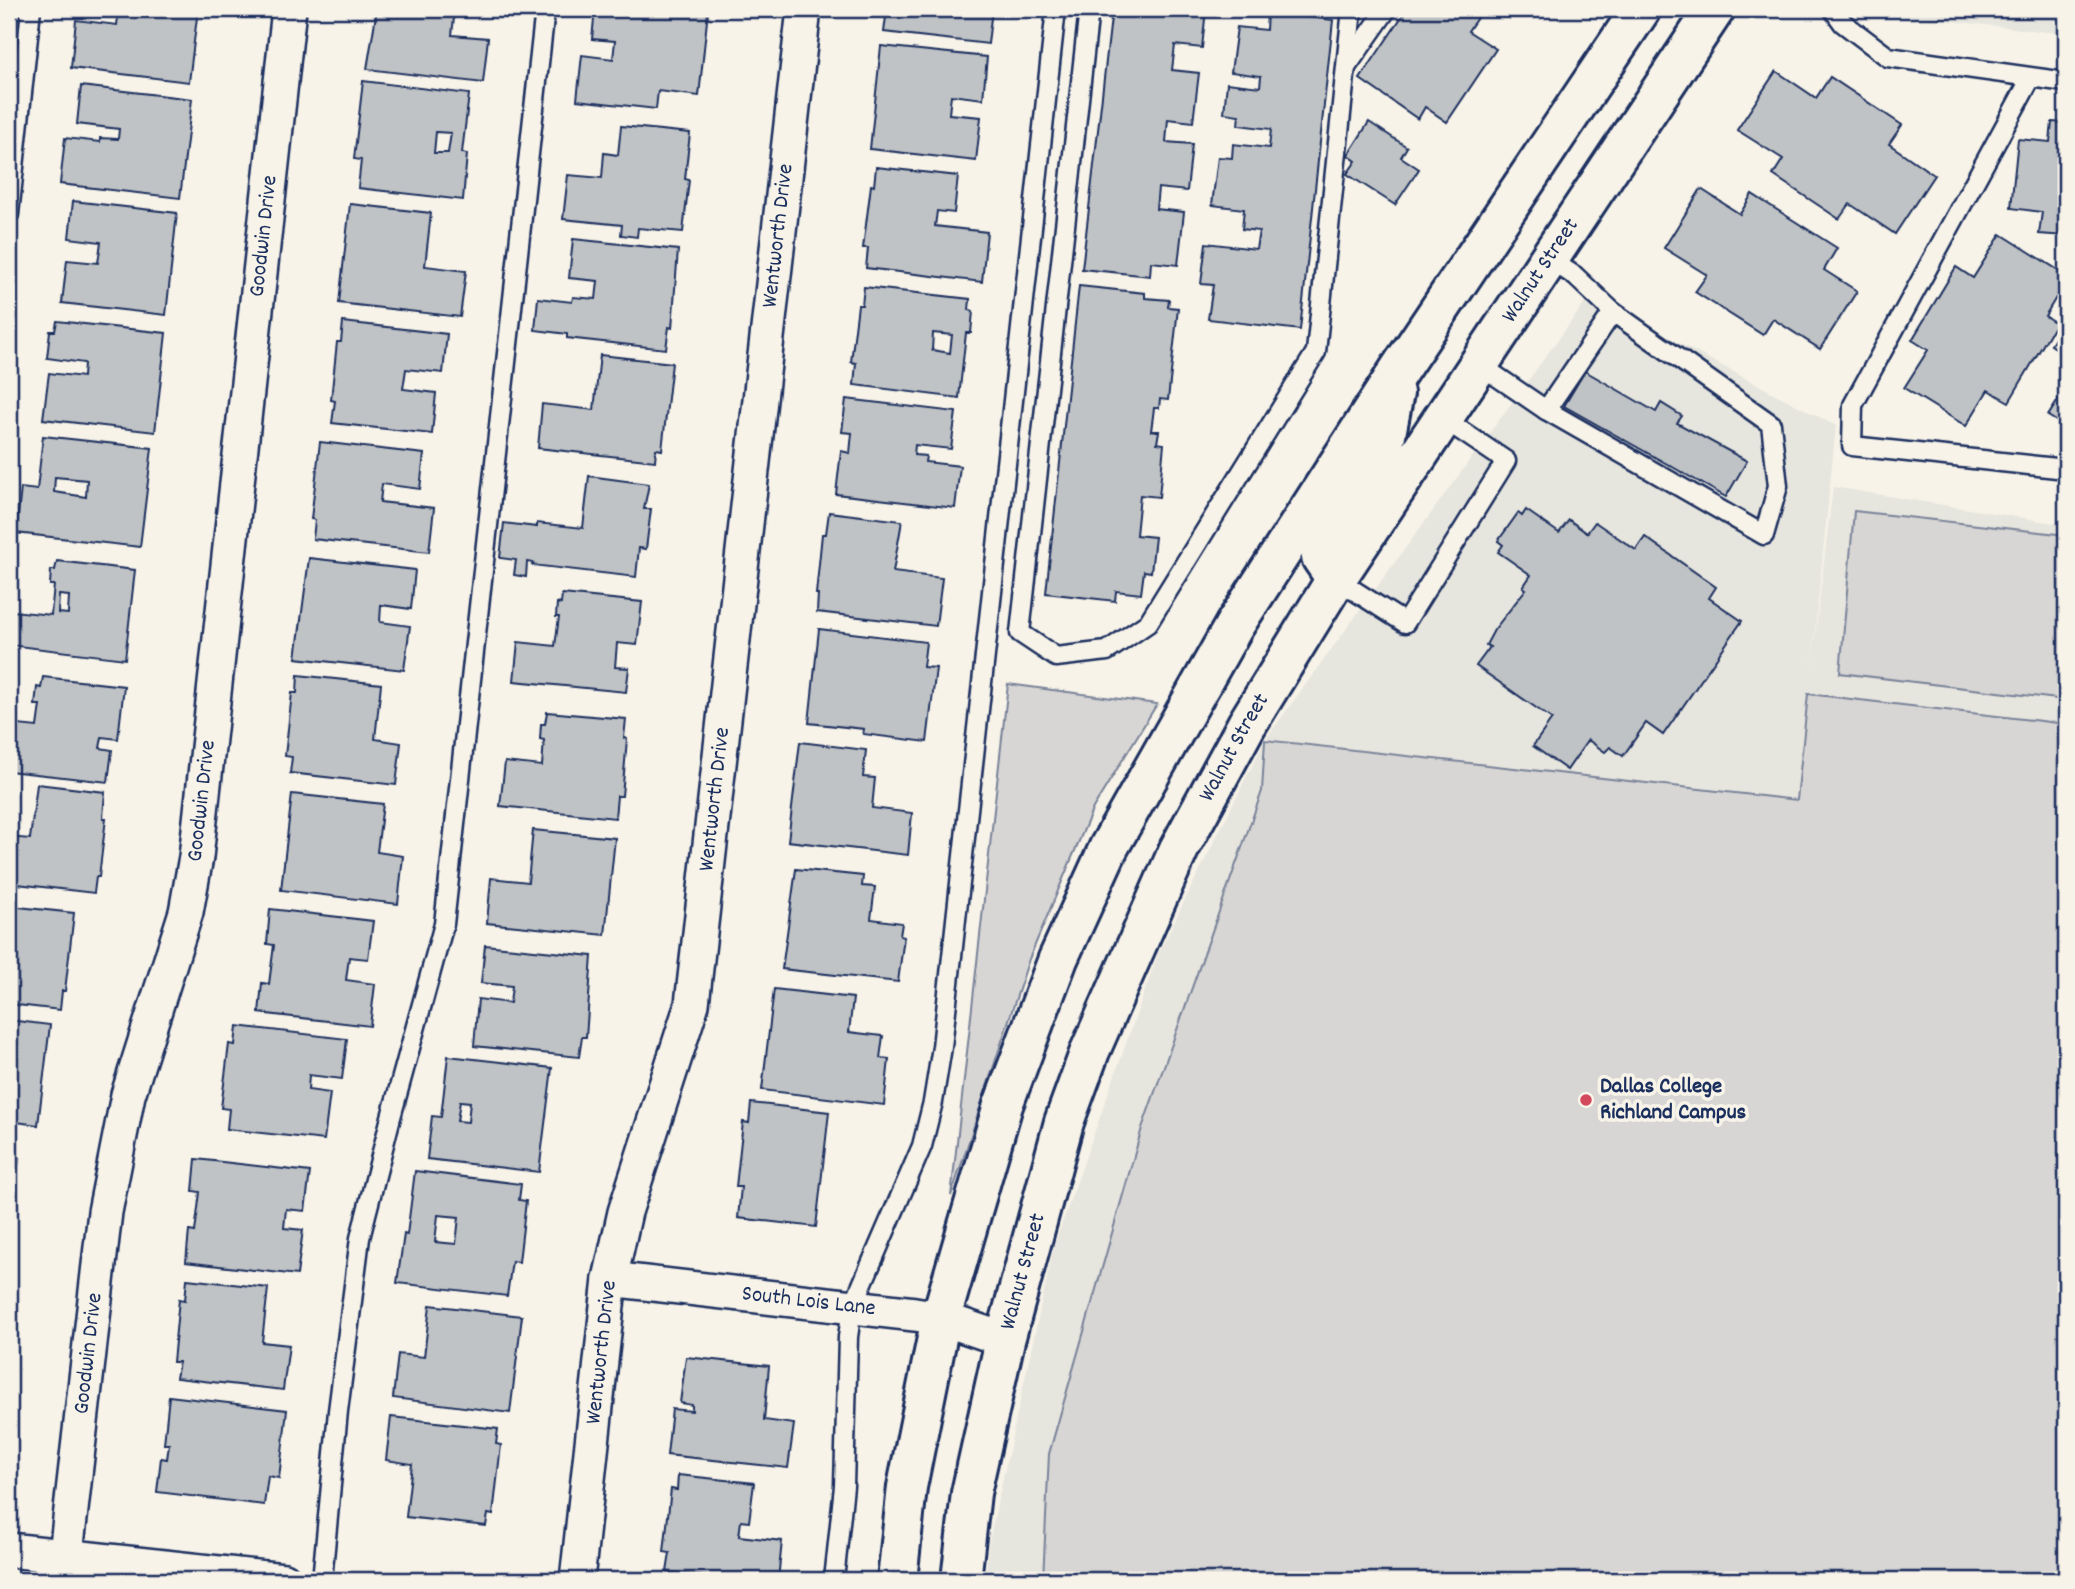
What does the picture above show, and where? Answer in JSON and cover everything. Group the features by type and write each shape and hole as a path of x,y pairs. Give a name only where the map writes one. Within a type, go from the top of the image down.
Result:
{"main road":[{"path":"897,1580 907,1488 941,1318 1003,1105 1058,959 1110,847 1234,626 1399,370 1641,9"},
{"name":"Walnut Street","path":"961,1580 971,1493 1005,1340 1064,1122 1090,1051 1179,849 1247,724 1336,579 1715,9"},
{"path":"1336,579 1321,557 1328,538 1383,450 1399,370"}],"street":[{"name":"Goodwin Drive","path":"64,1568 105,1212 128,1095 186,912 196,857 289,9"},
{"name":"Wentworth Drive","path":"577,1580 610,1279 625,1212 692,1004 804,9"},
{"name":"South Lois Lane","path":"610,1279 941,1318 1005,1340"},
{"path":"9,1550 64,1568 284,1580"}],"lane":[{"path":"9,214 31,9"},
{"path":"322,1580 338,1411 360,1238 444,924 545,9"},
{"path":"834,1580 844,1486 848,1337 852,1308 922,1146 933,1102 949,993 1056,9"},
{"path":"1089,9 1020,633 1056,657 1107,651 1148,623 1316,352 1352,9"},
{"path":"1345,68 1387,9"},
{"path":"1833,9 1843,23 1888,57 2066,82"},
{"path":"2031,78 1853,405 1852,446 2066,469"},
{"path":"1480,365 1546,410 1764,535 1778,486 1771,424 1613,312 1575,276 1549,259"},
{"path":"1546,410 1613,312"},
{"path":"1336,579 1405,623 1506,461 1444,419"}],"shaded area":[{"path":"1843,9 2066,9 2066,34"},
{"name":"Dallas College Richland Campus","path":"1590,296 1836,426 1811,669 1833,487 2066,525 2066,1580 985,1580 989,1542 1054,1246 1158,954 1265,740"},
{"path":"1854,511 2066,535 2066,700 1840,673"},
{"path":"1008,684 1157,704 1093,808 1029,959 951,1196"},
{"name":"Dallas College Richland Campus","path":"1808,694 2066,724 2066,1580 1043,1580 1049,1454 1142,1128 1262,791 1265,740 1797,800"}],"building":[{"path":"119,9 198,9 189,82 71,68 76,20 117,25"},
{"path":"377,9 455,9 452,35 488,38 483,83 367,69"},
{"path":"595,9 708,11 699,96 658,91 656,109 577,100 582,55 613,59 615,41 592,39"},
{"path":"887,9 992,9 988,44 884,32"},
{"path":"1112,9 1206,9 1202,48 1175,45 1172,70 1199,73 1193,122 1168,119 1166,142 1192,144 1187,191 1158,188 1156,209 1184,212 1178,265 1151,262 1150,276 1082,269"},
{"path":"1407,9 1483,9 1468,31 1496,49 1447,122 1425,107 1418,119 1360,79"},
{"path":"1267,12 1333,20 1300,330 1208,319 1213,285 1201,284 1206,243 1256,249 1259,231 1242,229 1244,209 1212,205 1218,157 1232,158 1233,144 1269,148 1271,129 1238,125 1239,115 1224,113 1227,83 1260,87 1261,76 1231,72 1237,27 1266,30"},
{"path":"881,46 987,57 983,99 951,95 949,114 981,117 976,161 870,149"},
{"path":"1776,71 1816,98 1830,77 1902,125 1889,144 1934,175 1895,234 1850,204 1839,219 1773,175 1783,159 1737,130"},
{"path":"363,81 469,94 462,153 467,154 463,200 358,188 361,160 354,159","holes":["436,132 451,133 448,153 434,153"]},
{"path":"81,86 192,99 180,198 60,184 65,138 100,142 100,138 118,139 119,129 77,124"},
{"path":"1369,122 1407,147 1401,157 1419,169 1395,205 1347,174 1356,161 1348,155"},
{"path":"2052,122 2066,123 2066,236 2039,234 2042,212 2011,208 2018,139 2050,142"},
{"path":"621,126 690,133 685,179 689,180 683,232 638,228 637,237 621,235 622,225 563,219 568,175 602,178 604,153 618,155"},
{"path":"876,167 958,176 954,213 937,211 935,226 987,232 982,282 866,268 868,248 863,248"},
{"path":"1701,189 1740,214 1752,194 1837,248 1824,270 1857,291 1820,349 1773,319 1763,335 1695,292 1707,275 1664,248"},
{"path":"73,201 177,213 166,315 62,303 67,260 98,263 101,242 69,238"},
{"path":"350,204 431,213 425,266 466,271 460,317 339,303"},
{"path":"2001,234 2066,275 2066,281 2045,316 2056,323 2009,402 1988,390 1966,426 1904,388 1928,350 1912,340 1956,267 1973,278"},
{"path":"573,239 678,250 672,328 669,327 666,349 567,338 567,334 535,330 538,298 572,302 573,297 596,299 598,281 569,278"},
{"path":"1079,286 1145,293 1145,298 1169,300 1168,307 1178,308 1168,400 1160,399 1159,408 1154,408 1151,431 1159,431 1157,443 1164,444 1159,497 1140,495 1136,535 1155,537 1151,572 1144,571 1141,594 1116,591 1115,601 1046,593"},
{"path":"864,287 970,299 969,310 973,311 971,333 966,333 959,398 854,385 856,363 851,362 858,305 862,305","holes":["933,333 952,335 950,353 932,350"]},
{"path":"57,321 166,333 155,432 43,419 49,373 83,377 84,363 47,358 50,331 55,331"},
{"path":"2066,321 2066,355 2051,345"},
{"path":"343,322 447,334 443,373 406,369 403,389 436,393 432,434 332,423 335,401 331,400 337,342 341,342"},
{"path":"600,355 672,363 662,450 656,449 655,461 538,448 542,404 594,410"},
{"path":"1585,371 1656,412 1661,403 1682,416 1677,423 1747,461 1726,497 1564,406"},
{"path":"2066,388 2066,427 2048,416"},
{"path":"846,399 956,412 951,449 915,445 914,455 926,456 925,462 960,466 955,508 836,494 841,451 850,453 852,433 842,432"},
{"path":"43,436 152,448 140,547 16,533 21,488 37,490","holes":["55,477 87,480 86,497 54,492"]},
{"path":"320,442 424,454 420,489 382,484 380,502 434,508 429,552 313,539 315,520 311,519"},
{"path":"589,476 649,484 644,509 651,509 646,549 639,548 636,577 532,565 533,563 527,562 526,577 514,575 516,560 500,558 504,523 583,528"},
{"path":"1526,510 1559,533 1569,520 1587,533 1595,522 1636,550 1645,537 1716,587 1709,598 1742,621 1663,735 1646,723 1623,756 1610,747 1605,752 1588,740 1567,770 1533,746 1552,719 1476,666 1490,647 1486,645 1494,630 1526,589 1523,587 1531,575 1498,552 1503,545 1498,541 1518,513 1522,516"},
{"path":"829,512 902,521 893,572 942,578 936,626 817,612 816,594 822,534 826,534"},
{"path":"309,558 415,570 411,609 381,605 380,622 410,626 404,670 296,658"},
{"path":"57,561 135,570 125,659 9,645 13,611 51,615 54,585 50,585 51,570 55,570","holes":["59,595 69,596 68,614 58,613"]},
{"path":"562,594 642,602 637,645 617,643 615,667 629,668 626,692 514,681 518,642 555,646 559,617 556,617 557,603 561,604"},
{"path":"819,629 926,642 923,667 936,668 927,742 863,734 864,729 809,723"},
{"path":"298,675 381,684 375,739 401,743 396,785 290,773 292,757 285,756 292,693 297,693"},
{"path":"43,677 124,686 118,739 102,737 100,748 112,750 108,782 9,771 9,724 37,727 40,705 35,705 37,687 41,688"},
{"path":"547,712 626,719 622,796 617,796 615,818 500,806 505,762 542,766 544,740 540,739 541,724 545,724"},
{"path":"800,742 866,750 863,777 875,778 872,808 912,813 908,855 788,841"},
{"path":"37,784 105,792 103,818 106,818 99,877 96,877 94,893 9,883 9,837 30,839"},
{"path":"292,794 383,804 377,852 403,856 398,904 281,890"},
{"path":"533,830 615,838 605,935 487,923 491,878 528,882"},
{"path":"796,869 863,876 862,886 875,887 871,919 902,923 900,936 904,937 898,982 782,969"},
{"path":"9,906 74,913 65,991 62,991 60,1010 9,1004"},
{"path":"270,909 373,921 368,959 349,957 346,980 375,984 370,1026 259,1013 262,983 269,984 274,945 267,944"},
{"path":"485,945 592,956 586,1037 582,1037 579,1057 474,1046 478,999 510,1003 512,986 481,983"},
{"path":"774,989 853,998 849,1032 883,1036 880,1058 889,1059 884,1105 762,1090"},
{"path":"9,1020 50,1025 38,1125 9,1121"},
{"path":"237,1026 347,1039 342,1079 309,1075 308,1090 330,1093 324,1140 227,1129 229,1109 221,1108 229,1044 235,1045"},
{"path":"448,1056 552,1068 539,1172 427,1159 432,1116 441,1117","holes":["460,1101 470,1102 468,1122 457,1121"]},
{"path":"751,1103 829,1112 816,1227 738,1218 741,1187 736,1187 743,1122 749,1123"},
{"path":"9,1137 17,1138 15,1157 19,1158 11,1222 9,1221"},
{"path":"196,1159 310,1172 305,1211 286,1209 284,1228 303,1230 297,1275 186,1262 189,1231 195,1232 200,1192 193,1191"},
{"path":"415,1171 521,1184 519,1200 526,1201 519,1262 512,1261 507,1296 397,1283 404,1234 407,1235","holes":["438,1215 459,1217 456,1244 435,1242"]},
{"path":"187,1279 268,1288 262,1342 289,1345 283,1390 176,1378 179,1362 173,1362 179,1299 185,1300"},
{"path":"430,1305 522,1316 510,1413 393,1398 398,1354 424,1357"},
{"path":"686,1357 769,1366 764,1420 794,1424 788,1468 667,1455 672,1409 692,1411 692,1405 680,1403"},
{"path":"169,1396 287,1410 279,1478 268,1476 264,1505 157,1492 161,1458 167,1459 169,1444 164,1444"},
{"path":"391,1417 498,1429 496,1444 501,1445 493,1515 488,1514 486,1526 406,1517 412,1464 386,1460"},
{"path":"678,1475 754,1483 749,1522 741,1521 739,1536 782,1541 778,1580 741,1580 667,1572 670,1553 664,1552 671,1489 677,1490"}],"place":[{"name":"Dallas College Richland Campus","path":"1586,1100"}]}
